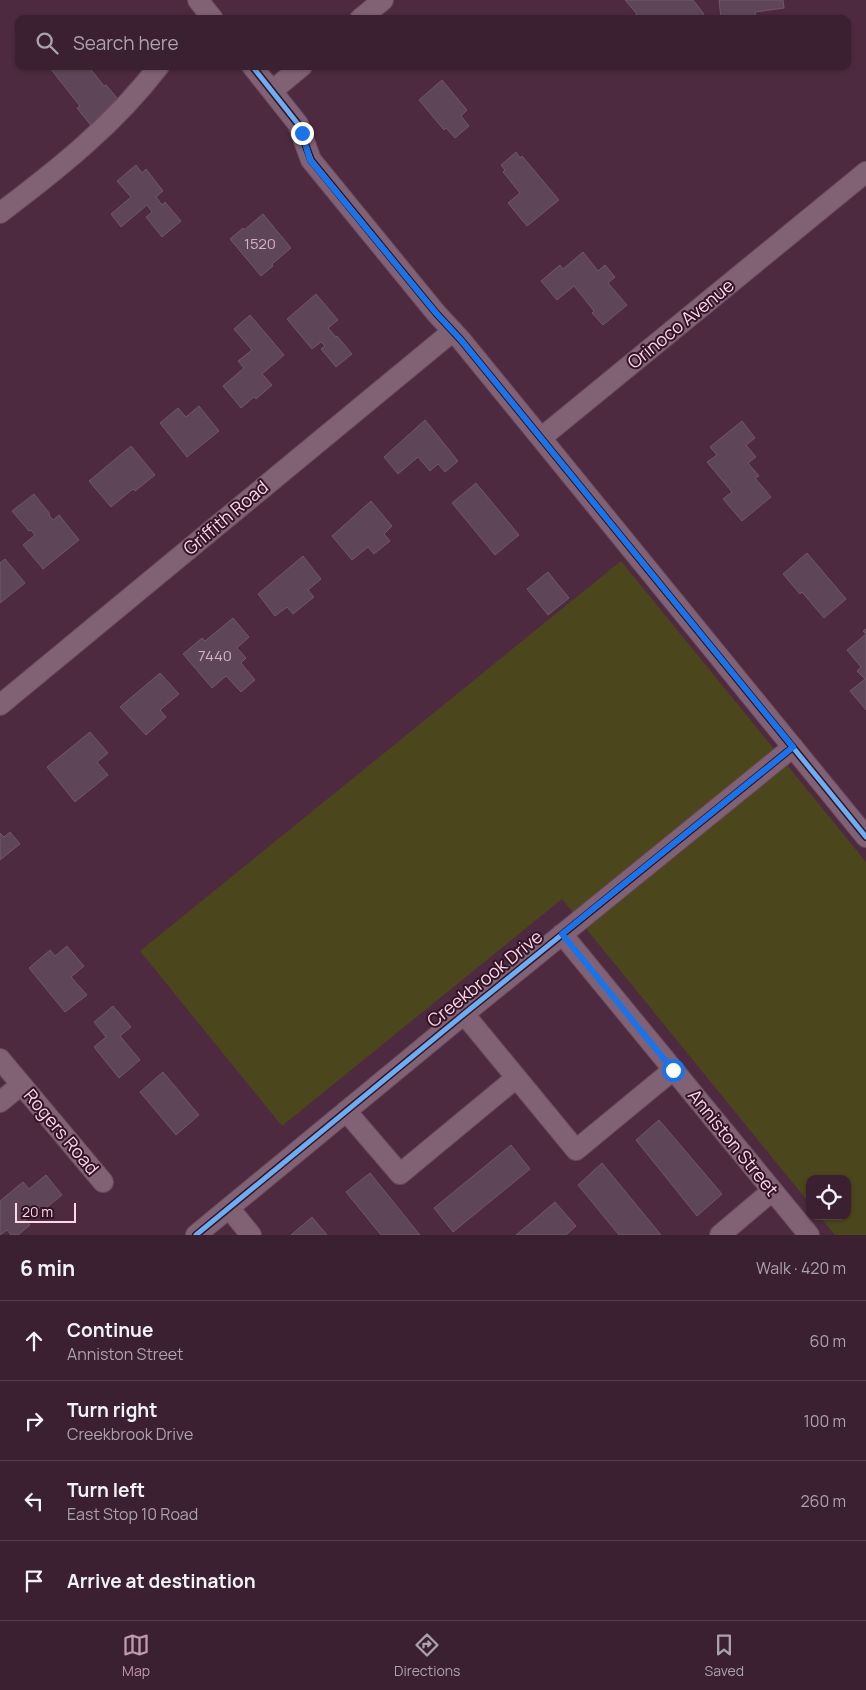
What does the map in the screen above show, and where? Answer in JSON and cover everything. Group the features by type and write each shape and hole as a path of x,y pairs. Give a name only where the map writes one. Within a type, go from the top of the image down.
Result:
{"street":[{"path":"365,15 383,0"},
{"path":"0,213 98,134 156,70"},
{"path":"255,70 298,124 310,160 541,438 866,837"},
{"path":"272,91 297,70"},
{"name":"Orinoco Avenue","path":"541,438 866,172"},
{"name":"Griffith Road","path":"0,705 453,331"},
{"name":"Creekbrook Drive","path":"196,1235 793,747"},
{"name":"Anniston Street","path":"562,934 808,1235"},
{"path":"464,1014 576,1150 673,1070"},
{"name":"Rogers Road","path":"0,1059 103,1182"},
{"path":"346,1111 400,1174 516,1078"},
{"path":"0,1102 21,1085"},
{"path":"720,1235 772,1191"},
{"path":"229,1208 251,1235"}],"shaded area":[{"path":"621,561 866,862 866,1235 835,1235 822,1220 851,1220 851,1175 806,1175 806,1199 562,899 282,1126 140,951"}],"building":[{"path":"625,0 693,0 704,14 636,15 637,14"},
{"path":"719,0 783,0 784,8 755,12 755,15 721,15"},
{"path":"52,70 91,70 122,104 93,128 77,108 80,106"},
{"path":"442,80 467,110 461,116 469,126 455,138 446,128 444,130 419,100"},
{"path":"516,152 520,158 522,156 559,200 527,226 508,203 520,193 503,172 505,170 501,165"},
{"path":"136,165 142,173 146,169 163,191 156,197 162,205 165,202 181,221 162,237 146,217 152,212 147,205 121,227 111,214 131,197 117,181"},
{"path":"263,214 291,248 261,276 230,239"},
{"path":"583,252 598,271 605,265 615,277 608,283 627,305 603,325 592,313 594,311 574,286 557,300 541,281 560,265 563,269"},
{"path":"316,294 338,320 328,328 352,354 336,367 321,349 325,346 321,342 312,349 287,319"},
{"path":"250,315 284,355 262,374 272,385 256,399 254,397 241,408 223,386 244,368 238,361 252,350 234,329"},
{"path":"199,406 219,431 187,457 160,423 178,408 186,417"},
{"path":"425,420 458,461 445,472 438,464 430,471 418,457 398,474 384,457"},
{"path":"742,421 755,438 746,445 756,457 748,463 759,476 755,478 771,497 742,521 723,499 732,492 707,462 717,455 710,447"},
{"path":"131,446 155,475 135,491 133,489 111,507 89,481"},
{"path":"476,483 519,535 495,555 452,503"},
{"path":"34,494 53,520 59,515 79,540 43,569 23,545 35,535 31,530 29,531 12,511"},
{"path":"371,501 392,526 384,534 390,541 374,554 368,547 352,560 332,536"},
{"path":"807,553 846,599 824,618 802,592 800,594 783,574"},
{"path":"303,556 321,579 308,590 314,597 293,614 287,607 275,616 258,594"},
{"path":"5,559 25,583 0,603 0,563"},
{"path":"548,572 569,598 548,615 527,589"},
{"path":"233,618 249,637 237,648 246,658 241,663 255,680 241,692 226,676 212,688 183,654 202,638 205,641"},
{"path":"866,634 866,710 850,691 865,679 857,671 861,667 847,650"},
{"path":"160,673 179,694 160,710 166,717 146,735 120,707"},
{"path":"90,732 108,753 97,762 108,775 75,802 47,767"},
{"path":"10,832 20,844 0,860 0,833 4,837"},
{"path":"67,946 84,966 71,977 87,995 65,1012 29,968 50,950 55,956"},
{"path":"113,1006 131,1027 120,1036 140,1060 119,1078 94,1047 106,1037 94,1022"},
{"path":"163,1072 199,1115 176,1135 140,1092"},
{"path":"659,1120 722,1194 697,1216 636,1140"},
{"path":"511,1145 530,1169 453,1232 434,1208"},
{"path":"602,1163 661,1235 619,1235 578,1185"},
{"path":"370,1173 420,1235 381,1235 346,1192"},
{"path":"46,1175 62,1195 42,1211 37,1205 23,1217 30,1225 18,1235 11,1235 7,1230 0,1235 0,1201 23,1182 29,1189"},
{"path":"555,1202 576,1226 566,1235 516,1235"},
{"path":"312,1217 327,1235 291,1235"}],"cycle path":[{"path":"255,70 298,124 311,160 436,313 461,340 866,837"},
{"path":"196,1235 793,747"}],"route":[{"path":"302,133 310,160 436,313 461,340 793,747 562,934 673,1070"}]}
